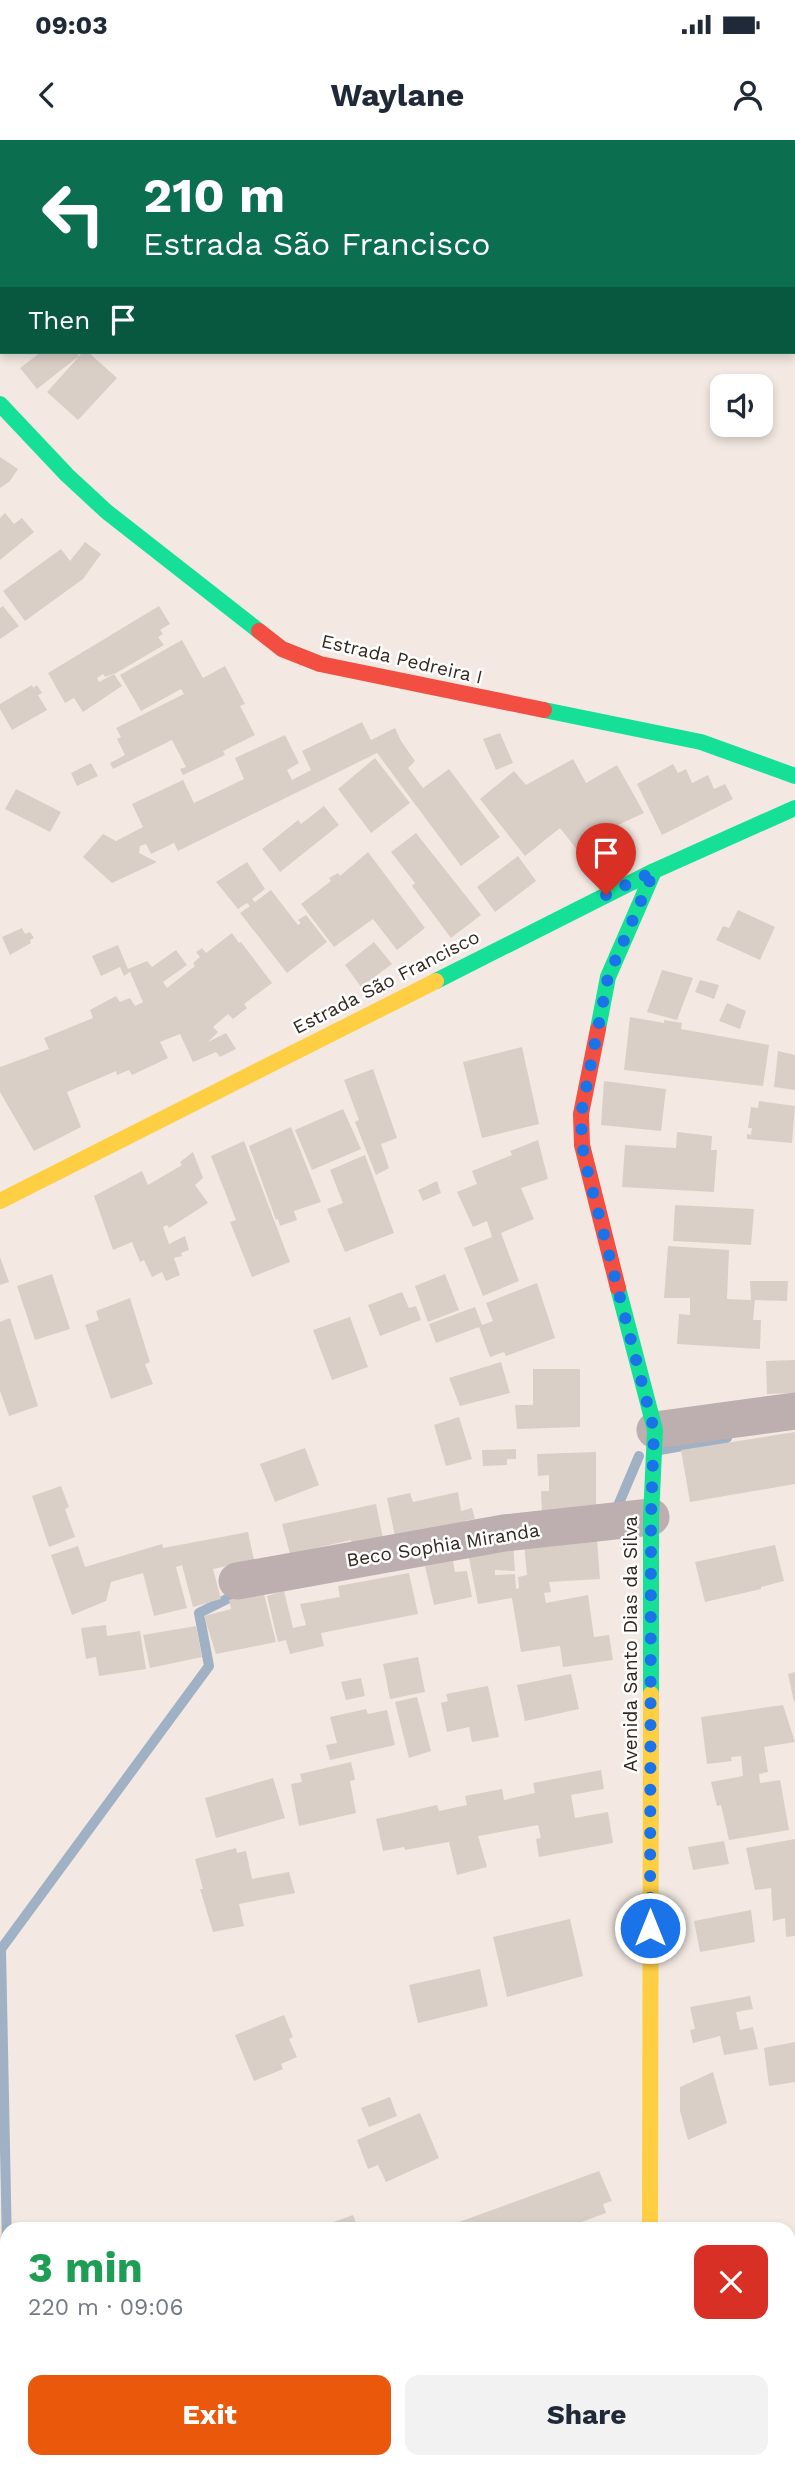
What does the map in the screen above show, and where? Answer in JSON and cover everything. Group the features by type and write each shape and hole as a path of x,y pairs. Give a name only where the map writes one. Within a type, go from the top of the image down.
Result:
{"street":[{"name":"Estrada Pedreira I","path":"0,404 67,475 107,512 282,649 320,664 701,742 795,776"},
{"name":"Estrada São Francisco","path":"0,1201 654,871 795,808"},
{"name":"Avenida Santo Dias da Silva","path":"650,2222 651,1517 654,1430 587,1169 582,1145 581,1114 608,977 654,871"},
{"path":"654,1430 795,1411"},
{"name":"Beco Sophia Miranda","path":"237,1581 504,1533 651,1517"}],"building":[{"path":"38,354 79,356 37,389 20,368"},
{"path":"81,354 90,354 117,378 78,420 47,392"},
{"path":"0,457 18,469 10,481 0,488"},
{"path":"5,513 14,524 22,518 34,532 0,560 0,518"},
{"path":"85,542 101,554 83,579 25,621 3,591 61,549 70,561"},
{"path":"3,606 19,626 0,639 0,608"},
{"path":"159,606 170,624 160,630 163,634 158,637 164,645 116,673 105,677 103,674 97,678 99,682 114,674 122,686 83,712 74,698 65,703 48,673"},
{"path":"182,640 203,678 225,666 245,704 240,706 255,735 223,751 225,755 183,775 180,769 186,767 172,740 113,769 110,763 125,755 117,739 121,737 116,728 184,694 181,689 141,711 120,675"},
{"path":"32,685 33,688 37,685 42,693 38,695 47,710 12,730 0,704"},
{"path":"362,722 371,740 395,728 415,761 408,768 423,788 449,769 500,837 461,866 377,753 178,851 174,843 151,854 146,844 140,846 139,853 157,862 112,883 83,857 103,834 116,841 143,827 132,804 183,780 194,803 244,779 235,758 285,735 299,763 287,770 292,780 311,770 302,751"},
{"path":"500,733 513,763 496,770 483,739"},
{"path":"375,758 410,803 371,833 338,789"},
{"path":"573,759 586,783 617,765 644,813 607,830 610,835 599,840 597,836 594,838 602,851 585,860 560,828 525,856 480,799 514,771 526,785"},
{"path":"91,763 98,776 77,786 71,773"},
{"path":"673,764 678,773 686,769 692,783 708,775 714,789 725,784 733,799 662,835 637,784"},
{"path":"16,789 61,812 50,832 5,809"},
{"path":"324,806 339,825 280,872 262,849 298,820 301,824"},
{"path":"416,833 481,915 451,938 412,886 415,883 391,852"},
{"path":"368,852 425,928 397,950 373,919 334,947 301,904 331,881 329,878 338,873 340,876"},
{"path":"518,856 536,881 495,912 477,887"},
{"path":"247,862 265,889 252,899 255,902 271,890 298,925 301,923 298,920 306,915 327,942 287,973 240,913 250,906 247,903 238,909 216,882"},
{"path":"738,910 775,927 760,960 716,940 723,926 729,928"},
{"path":"22,928 25,934 30,932 34,938 30,940 31,943 10,955 2,937"},
{"path":"232,933 272,983 244,1004 247,1008 233,1019 228,1014 213,1027 218,1032 208,1042 226,1033 236,1049 220,1057 216,1052 193,1062 180,1034 160,1042 168,1058 132,1075 129,1070 117,1075 116,1071 67,1092 81,1127 34,1151 0,1092 0,1067 49,1049 44,1038 93,1018 90,1010 116,996 120,1002 130,998 135,1006 143,1002 130,972 124,976 120,967 101,976 92,956 118,945 128,969 147,961 152,967 176,950 187,965 163,982 167,988 195,966 193,963 200,957 196,952 202,948 206,953"},
{"path":"374,942 392,964 361,987 345,965"},
{"path":"662,970 693,978 677,1020 647,1012"},
{"path":"700,980 719,985 714,999 695,992"},
{"path":"727,1003 746,1011 740,1029 719,1021"},
{"path":"630,1017 682,1023 681,1029 769,1045 763,1086 624,1070"},
{"path":"522,1047 539,1124 482,1138 463,1062"},
{"path":"778,1051 795,1055 795,1090 774,1087"},
{"path":"373,1069 397,1138 381,1144 389,1168 376,1175 355,1122 359,1120 344,1080"},
{"path":"604,1081 666,1089 661,1131 601,1125"},
{"path":"759,1101 795,1106 792,1143 747,1139 752,1128 748,1128 751,1107 758,1108"},
{"path":"343,1109 361,1149 312,1170 295,1130"},
{"path":"291,1127 321,1202 294,1211 297,1220 280,1226 249,1146"},
{"path":"677,1132 712,1136 711,1150 717,1150 714,1192 622,1187 625,1145 676,1148"},
{"path":"538,1140 548,1179 521,1188 534,1219 501,1233 519,1281 483,1296 464,1248 492,1237 487,1221 473,1227 457,1192 477,1184 472,1171 512,1155 510,1151"},
{"path":"244,1141 290,1262 252,1277 230,1222 236,1220 211,1156"},
{"path":"193,1152 203,1178 195,1185 208,1203 169,1228 167,1225 163,1227 169,1244 185,1236 189,1250 174,1258 180,1275 166,1281 162,1272 152,1277 144,1260 140,1262 132,1242 113,1250 94,1196 142,1171 148,1185 182,1165 180,1162"},
{"path":"365,1155 394,1233 345,1252 327,1209 343,1203 330,1170"},
{"path":"437,1181 441,1193 423,1201 418,1190"},
{"path":"675,1205 754,1209 751,1245 673,1241"},
{"path":"668,1246 729,1250 727,1299 751,1300 750,1281 788,1281 787,1301 755,1300 753,1320 761,1320 760,1349 677,1344 679,1314 690,1315 690,1298 664,1298"},
{"path":"0,1257 9,1282 0,1285"},
{"path":"52,1274 70,1329 35,1340 17,1286"},
{"path":"445,1274 459,1310 428,1322 415,1286"},
{"path":"537,1283 555,1338 506,1356 504,1352 490,1357 479,1327 436,1343 429,1324 475,1307 482,1325 493,1321 486,1303"},
{"path":"402,1292 409,1308 416,1306 421,1320 380,1336 368,1305"},
{"path":"130,1298 150,1362 145,1364 153,1384 111,1399 85,1325 99,1320 96,1311"},
{"path":"350,1317 368,1367 332,1380 313,1330"},
{"path":"10,1318 38,1406 9,1416 0,1391 0,1322"},
{"path":"795,1360 795,1393 767,1394 766,1361"},
{"path":"501,1362 510,1393 460,1406 449,1378"},
{"path":"533,1369 580,1369 580,1427 517,1429 515,1405 533,1405"},
{"path":"459,1417 472,1459 446,1466 434,1425"},
{"path":"795,1432 795,1484 690,1502 681,1450"},
{"path":"305,1448 319,1485 275,1502 260,1464"},
{"path":"516,1449 516,1459 507,1459 507,1465 483,1466 482,1450"},
{"path":"596,1452 596,1514 542,1514 541,1491 549,1491 549,1475 538,1476 537,1454"},
{"path":"61,1486 69,1507 65,1509 75,1537 49,1547 32,1496"},
{"path":"458,1492 461,1511 472,1508 475,1519 464,1521 465,1525 396,1541 387,1498 410,1493 413,1502"},
{"path":"376,1504 383,1538 352,1546 351,1540 290,1554 282,1524"},
{"path":"248,1532 254,1560 213,1569 221,1599 193,1607 182,1565 176,1567 187,1608 154,1616 143,1573 111,1582 106,1601 72,1615 51,1555 78,1546 85,1567 162,1544 163,1548"},
{"path":"597,1540 600,1579 549,1582 551,1592 544,1593 546,1603 588,1595 594,1637 609,1635 613,1660 563,1667 560,1646 521,1652 512,1598 478,1604 467,1548 513,1543 515,1571 495,1570 495,1575 515,1574 516,1589 519,1588 518,1577 527,1575 524,1544"},
{"path":"775,1545 784,1581 705,1602 695,1562"},
{"path":"453,1561 455,1572 467,1571 472,1597 434,1605 425,1566"},
{"path":"409,1573 418,1614 321,1633 324,1646 290,1654 286,1640 278,1642 267,1596 284,1591 293,1628 306,1625 300,1604 340,1597 338,1586"},
{"path":"263,1590 276,1642 216,1654 204,1616 231,1609 229,1600"},
{"path":"106,1625 107,1636 140,1631 146,1669 99,1676 96,1657 86,1659 81,1628"},
{"path":"196,1626 202,1657 150,1668 143,1635"},
{"path":"418,1657 425,1692 390,1699 383,1664"},
{"path":"795,1672 795,1701 794,1702 788,1674"},
{"path":"571,1674 579,1709 525,1721 517,1685"},
{"path":"361,1678 365,1696 346,1700 341,1682"},
{"path":"488,1686 499,1737 472,1742 469,1727 447,1732 441,1703 448,1701 446,1694"},
{"path":"417,1697 431,1751 409,1758 395,1702"},
{"path":"783,1705 795,1742 764,1747 768,1772 759,1774 760,1783 780,1780 789,1830 729,1840 721,1805 717,1806 711,1782 743,1776 741,1756 731,1757 732,1761 707,1764 701,1717"},
{"path":"366,1709 368,1714 387,1710 395,1745 330,1760 326,1745 337,1743 330,1717"},
{"path":"351,1762 355,1780 350,1781 356,1813 299,1826 291,1784 302,1782 300,1774"},
{"path":"601,1770 604,1789 571,1795 575,1818 608,1812 613,1843 539,1857 536,1839 541,1838 538,1825 478,1836 487,1867 457,1875 449,1842 383,1851 376,1819 437,1805 439,1811 467,1805 465,1796 502,1789 504,1800 535,1793 533,1783"},
{"path":"273,1778 285,1818 216,1838 205,1798"},
{"path":"795,1839 795,1936 786,1937 785,1918 773,1921 771,1888 755,1890 746,1848"},
{"path":"724,1841 729,1864 693,1870 688,1847"},
{"path":"236,1848 237,1853 246,1851 252,1879 289,1872 295,1893 239,1904 244,1926 213,1932 200,1889 203,1889 195,1859"},
{"path":"751,1910 755,1942 700,1952 694,1921"},
{"path":"570,1919 583,1976 507,1997 493,1937"},
{"path":"480,1969 488,2006 418,2023 409,1985"},
{"path":"750,1996 753,2009 736,2012 740,2030 753,2027 758,2049 724,2055 720,2036 693,2043 690,2030 695,2029 690,2007"},
{"path":"284,2015 293,2037 289,2039 297,2057 281,2064 283,2069 254,2081 235,2035"},
{"path":"795,2042 795,2082 769,2086 764,2048"},
{"path":"713,2072 727,2123 688,2140 680,2111 680,2087"},
{"path":"390,2097 397,2116 369,2127 361,2108"},
{"path":"420,2113 439,2158 386,2182 378,2165 368,2169 357,2140"},
{"path":"599,2171 612,2201 603,2204 606,2213 582,2222 459,2222"},
{"path":"353,2215 356,2222 334,2222"}],"waterway":[{"path":"660,1450 727,1438"},
{"path":"614,1515 639,1456"},
{"path":"6,2222 1,1949 209,1666 199,1613 241,1592"}],"traffic: fast":[{"path":"0,404 67,475 107,512 259,631"},
{"path":"544,710 701,742 795,776"},
{"path":"436,981 654,871 795,808"},
{"path":"598,1029 608,977 654,871"},
{"path":"618,1288 655,1430 651,1517 651,1694"}],"traffic: slow":[{"path":"0,1201 436,981"},
{"path":"650,2222 651,1694"}],"traffic: jam":[{"path":"259,631 282,649 320,664 544,710"},
{"path":"598,1029 581,1114 582,1145 618,1288"}],"route":[{"path":"606,895 654,871 608,977 581,1114 582,1145 587,1169 654,1430 651,1517 650,1928"}]}
